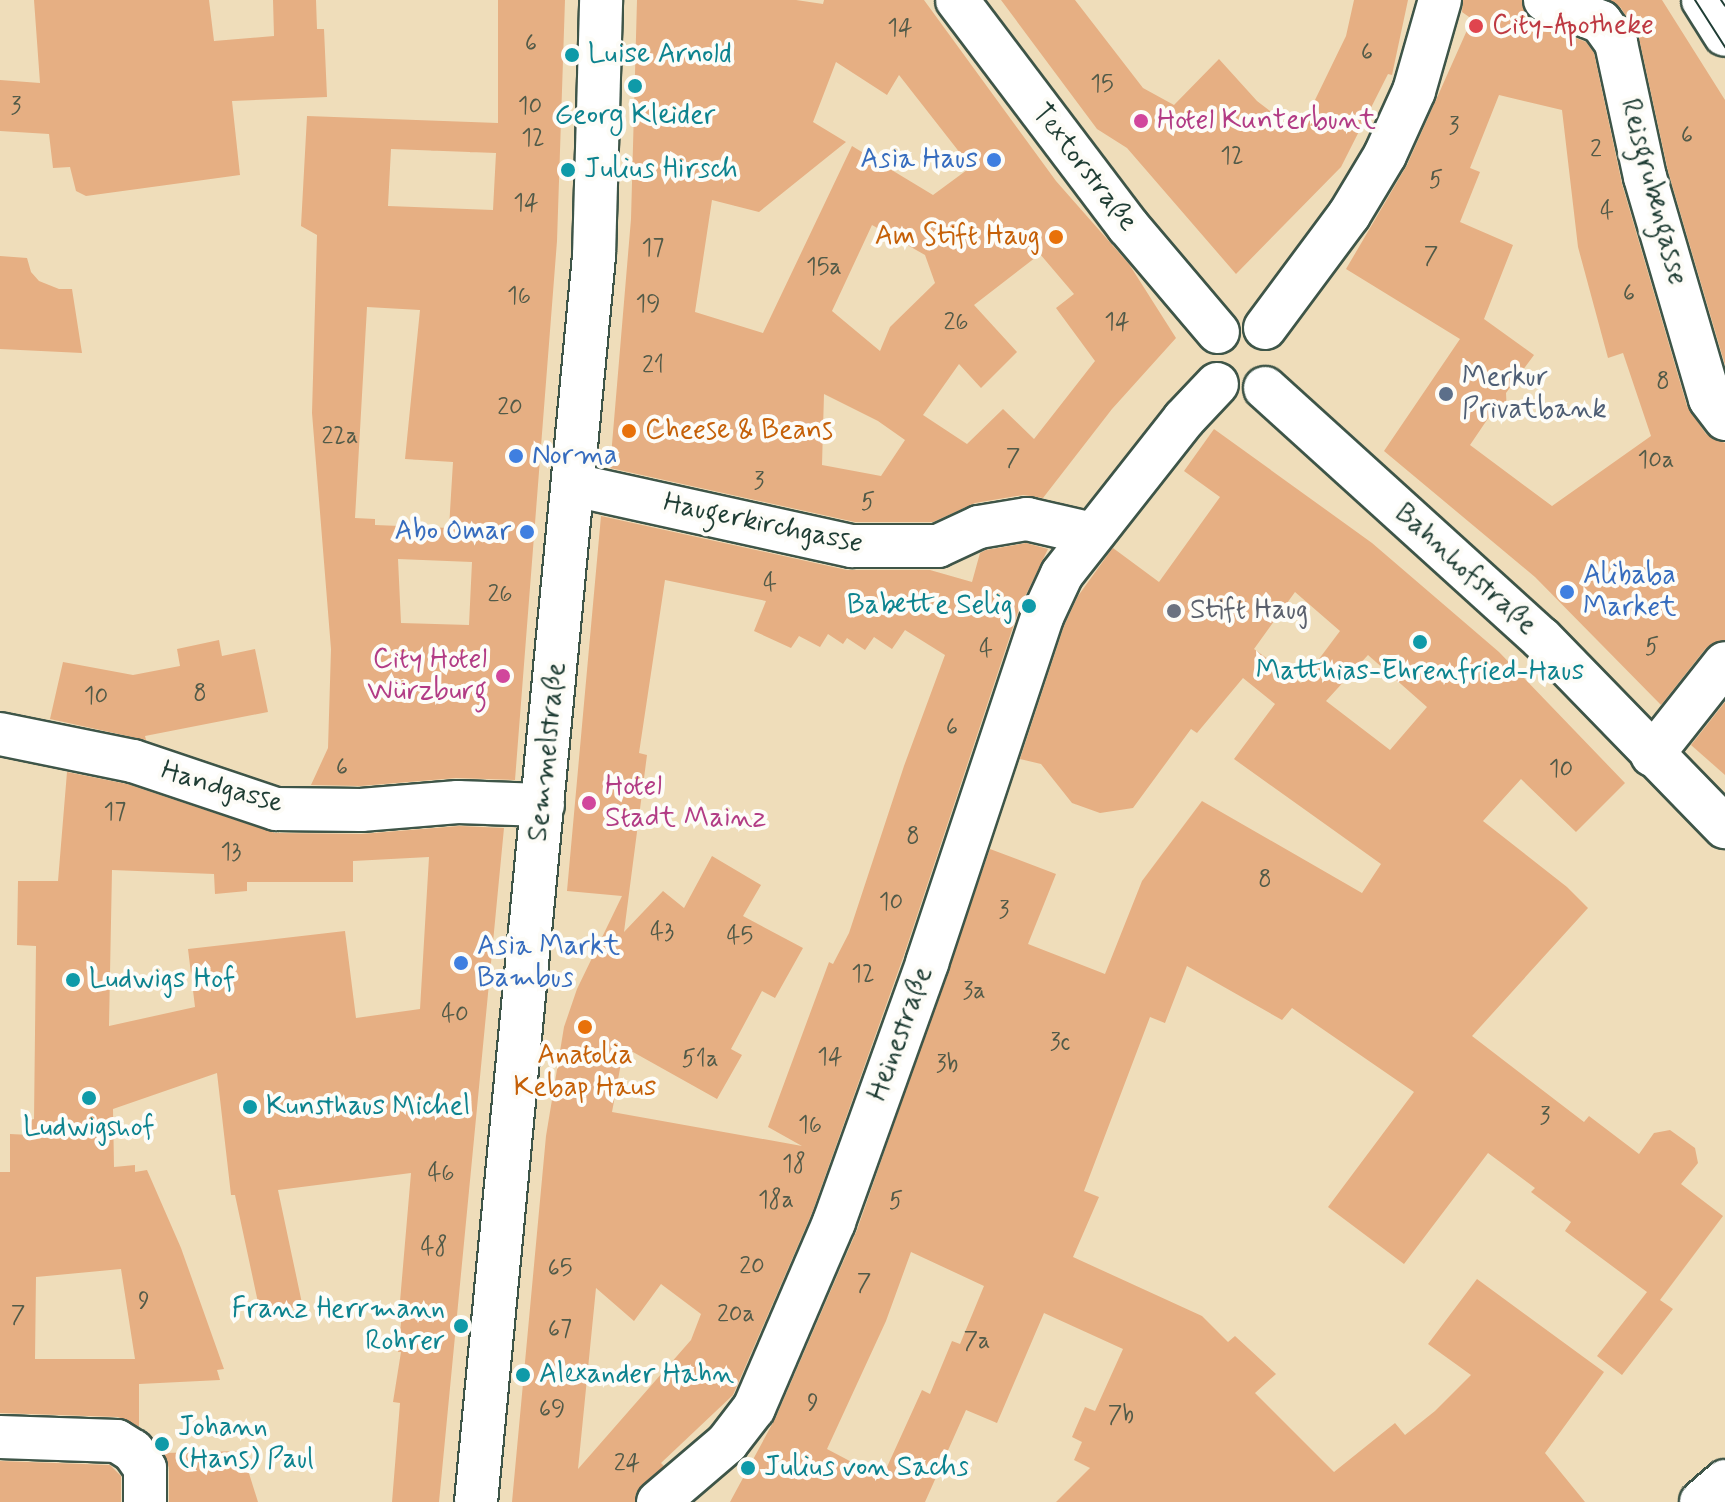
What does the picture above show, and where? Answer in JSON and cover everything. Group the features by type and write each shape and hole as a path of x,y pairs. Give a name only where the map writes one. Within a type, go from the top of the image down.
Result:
{"street":[{"name":"Semmelstraße","path":"476,1502 599,198 601,0"},
{"name":"Textorstraße","path":"957,0 1128,226 1218,332"},
{"path":"1265,328 1349,215 1385,155 1414,91 1440,0"},
{"name":"Reisgrubengasse","path":"1545,0 1601,22 1616,43 1645,177 1710,399 1725,419"},
{"path":"1703,0 1725,35"},
{"path":"1241,321 1265,328 1279,347 1281,358 1274,380 1256,393 1236,394 1217,384 1211,375 1207,352 1218,332 1241,321"},
{"name":"Heinestraße","path":"658,1502 727,1443 754,1408 834,1222 927,963 1042,617 1062,574 1184,419 1217,384"},
{"name":"Bahnhofstraße","path":"1265,388 1541,638 1725,827"},
{"name":"Haugerkirchgasse","path":"574,485 852,546 938,546 979,527 1027,519 1092,534"},
{"path":"1652,755 1725,663"},
{"name":"Handgasse","path":"0,734 133,761 276,809 361,810 458,802 543,805"},
{"path":"0,1437 117,1441 133,1451 145,1468 145,1502"},
{"path":"1701,1502 1725,1481"}],"building":[{"path":"34,0 209,0 214,41 274,36 273,0 316,0 317,29 324,29 327,97 232,101 240,175 86,196 76,191 70,167 53,168 49,134 0,131 0,80 40,83"},
{"path":"498,0 565,0 557,241 515,780 456,778 360,786 311,785 328,748 331,649 312,413 317,235 301,226 307,116 498,123","holes":["391,149 496,153 493,210 388,206","367,307 420,310 405,459 453,462 449,528 375,525 375,519 355,518","398,559 472,562 469,625 401,623"]},
{"path":"637,0 796,0 823,4 824,0 924,0 1056,181 1129,264 1176,338 1112,409 1043,498 1023,495 975,503 933,522 855,522 610,468 631,219","holes":["836,62 887,95 899,75 971,167 933,195 852,146 763,333 695,312 712,200 759,212 846,142 813,122","872,225 925,255 935,283 890,327 880,351 832,311","1040,254 1074,294 1056,308 1095,361 1034,439 1003,409 967,444 923,415 959,364 981,388 1017,352 974,305","824,394 878,421 905,440 881,476 822,465"]},
{"path":"1001,0 1075,0 1143,88 1174,105 1219,59 1257,101 1299,133 1346,36 1354,0 1408,0 1392,75 1388,74 1341,167 1236,274 1127,148 1097,129"},
{"path":"1463,0 1522,0 1526,14 1536,22 1586,42 1594,53 1622,184 1687,406 1706,434 1725,443 1725,640 1706,648 1661,705 1535,577 1384,451 1460,339 1346,269 1407,165 1472,19 1462,12","holes":["1499,95 1562,110 1578,247 1608,358 1623,353 1651,436 1552,506 1470,445 1491,414 1507,413 1506,393 1534,355 1484,319 1513,245 1460,222 1480,172 1470,168"]},
{"path":"1610,0 1662,0 1725,100 1725,365 1668,171 1639,38 1621,8"},
{"path":"0,256 27,258 31,272 39,281 59,289 72,289 82,353 0,349"},
{"path":"1214,429 1372,543 1499,652 1625,783 1576,832 1521,779 1483,821 1567,887 1588,908 1472,1036 1584,1122 1589,1116 1639,1154 1654,1133 1670,1130 1695,1148 1698,1163 1681,1184 1723,1216 1660,1300 1673,1309 1622,1375 1597,1356 1647,1292 1565,1231 1571,1222 1531,1192 1535,1188 1488,1153 1404,1264 1328,1207 1414,1092 1292,1008 1282,1020 1187,966 1165,1023 1150,1017 1084,1191 1099,1197 1073,1257 1202,1316 1228,1342 1235,1336 1276,1374 1255,1393 1334,1472 1395,1423 1405,1435 1435,1411 1471,1375 1428,1344 1477,1279 1604,1372 1545,1453 1585,1502 1056,1502 1090,1468 1074,1460 1082,1442 1072,1437 1085,1407 1095,1411 1123,1349 1044,1313 997,1423 966,1410 925,1502 730,1502 776,1417 857,1230 990,849 1056,874 1028,944 1105,974 1142,881 1202,801 1362,893 1381,864 1234,759 1275,704 1243,678 1197,733 1191,729 1133,808 1100,813 1072,803 1041,764 1020,759 1064,626 1078,596 1109,553 1113,548 1159,582 1220,497 1184,471","holes":["1295,592 1340,631 1301,683 1254,649","1368,655 1427,707 1390,750 1326,701","911,1252 984,1286 960,1344 952,1341 930,1394 922,1390 882,1478 827,1449 886,1321"]},
{"path":"601,516 847,570 930,570 972,582 980,553 986,550 1026,543 1048,549 1019,609 904,955 812,1213 733,1395 661,1463 664,1466 636,1493 635,1502 512,1502 546,1136 564,1027 577,989 622,896 567,891","holes":["665,580 766,601 754,631 791,648 799,636 820,647 828,634 843,644 847,638 865,650 874,637 892,649 905,630 945,655 904,766 849,933 833,964 829,962 768,1127 802,1146 612,1112 624,1047 717,1099 742,1055 731,1049 762,991 775,998 803,948 743,916 761,885 712,856 684,908 663,891 624,932 647,755 639,753","661,1284 701,1314 691,1340 578,1469 596,1288 634,1321"]},
{"path":"219,640 222,656 255,649 268,712 145,736 146,740 50,719 63,662 133,675 180,666 177,649"},
{"path":"1725,702 1725,775 1691,745"},
{"path":"67,772 127,784 275,833 361,834 459,826 504,828 439,1502 392,1502 400,1403 393,1402 401,1352 398,1352 402,1313 399,1313 411,1173 278,1190 303,1308 259,1307 235,1195 231,1195 217,1073 113,1109 114,1167 135,1165 135,1172 147,1170 181,1248 224,1369 217,1370 220,1380 139,1384 139,1427 118,1417 0,1413 0,1172 10,1172 10,1134 30,1135 30,1120 34,1119 36,946 17,945 18,881 58,881","holes":["429,857 420,1009 356,1018 345,931 188,949 195,1007 109,1026 112,870 214,874 215,894 247,891 247,882 353,882 353,861","121,1269 135,1359 35,1359 36,1277"]},
{"path":"242,1451 258,1502 169,1502 169,1468 164,1453"},
{"path":"0,1461 110,1465 121,1476 121,1502 0,1502"}],"tram line":[{"path":"1695,0 1725,47"},
{"path":"1721,0 1725,6"}],"place":[{"name":"City-Apotheke","path":"1476,26"},
{"name":"Luise Arnold","path":"572,55"},
{"name":"Georg Kleider","path":"635,86"},
{"name":"Hotel Kunterbunt","path":"1141,121"},
{"name":"Asia Haus","path":"994,160"},
{"name":"Julius Hirsch","path":"568,170"},
{"name":"Am Stift Haug","path":"1056,237"},
{"name":"Merkur Privatbank","path":"1446,394"},
{"name":"Cheese & Beans","path":"629,431"},
{"name":"Norma","path":"516,456"},
{"name":"Abo Omar","path":"527,532"},
{"name":"Alibaba Market","path":"1567,592"},
{"name":"Babette Selig","path":"1029,606"},
{"name":"Stift Haug","path":"1174,611"},
{"name":"Matthias-Ehrenfried-Haus","path":"1420,642"},
{"name":"City Hotel Würzburg","path":"503,676"},
{"name":"Hotel Stadt Mainz","path":"589,803"},
{"name":"Asia Markt Bambus","path":"461,963"},
{"name":"Ludwigs Hof","path":"73,980"},
{"name":"Anatolia Kebap Haus","path":"585,1027"},
{"name":"Ludwigshof","path":"89,1098"},
{"name":"Kunsthaus Michel","path":"250,1107"},
{"name":"Franz Herrmann Rohrer","path":"461,1326"},
{"name":"Alexander Hahn","path":"523,1375"},
{"name":"Johann (Hans) Paul","path":"162,1444"},
{"name":"Julius von Sachs","path":"748,1468"}]}
